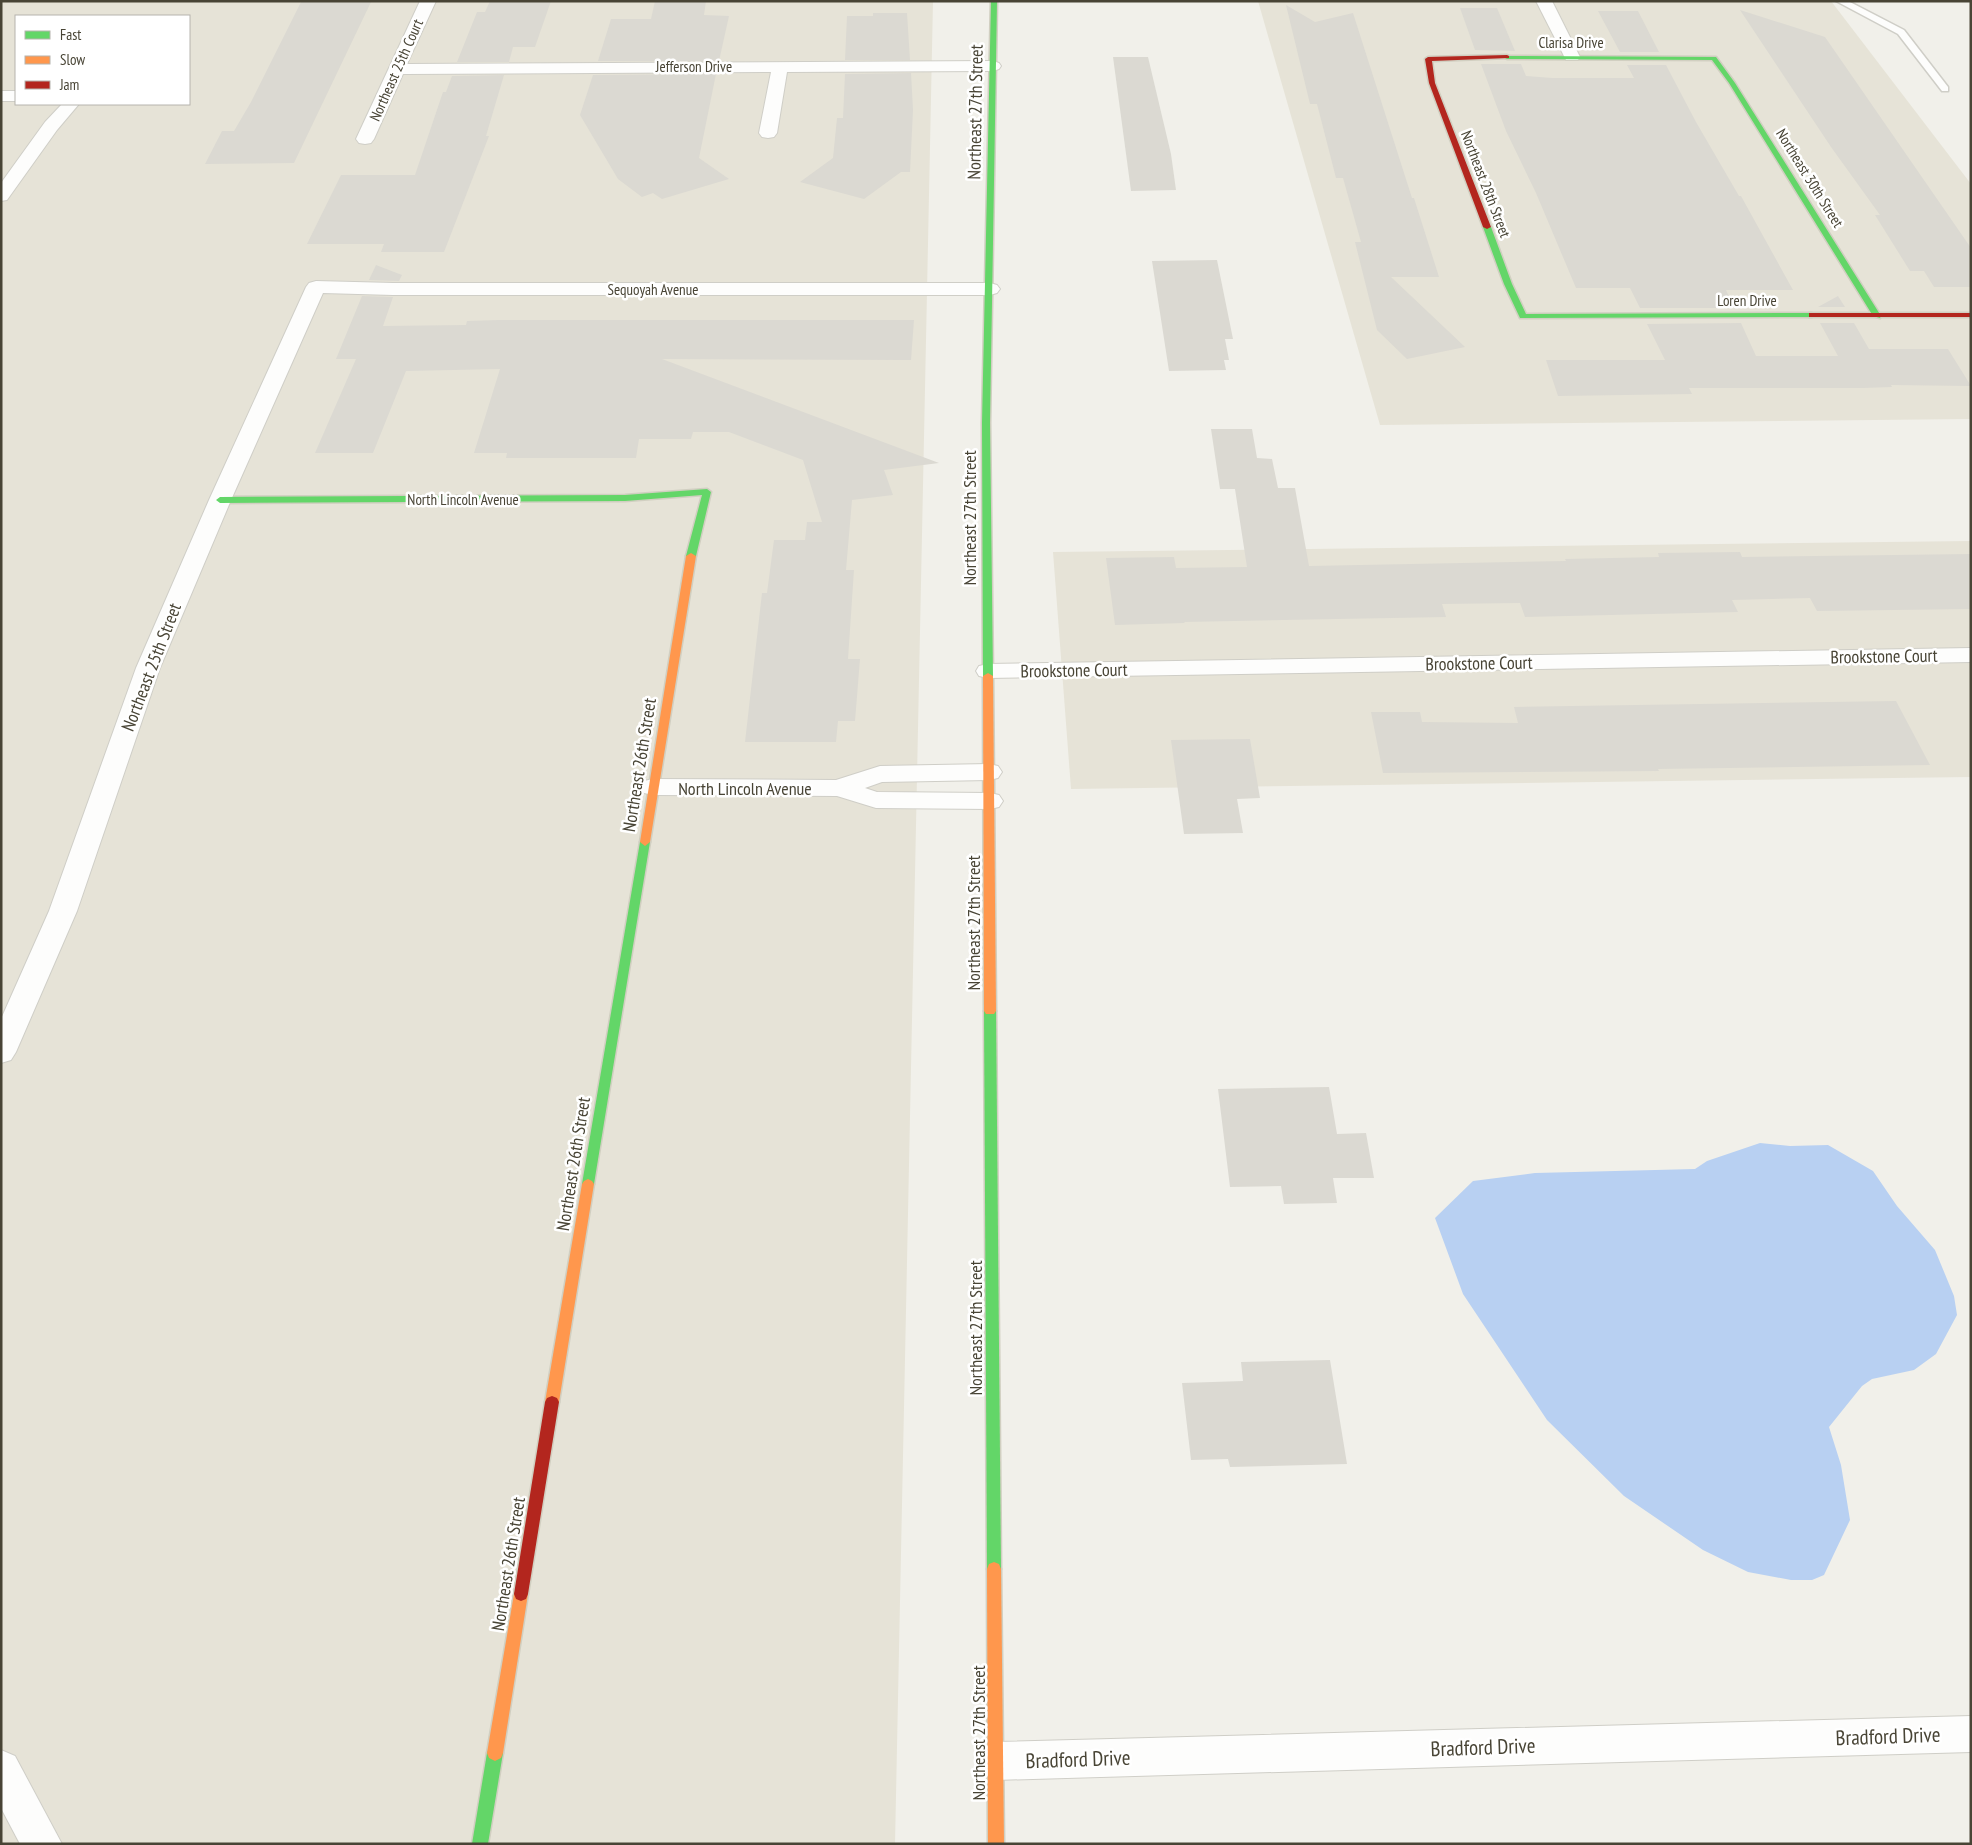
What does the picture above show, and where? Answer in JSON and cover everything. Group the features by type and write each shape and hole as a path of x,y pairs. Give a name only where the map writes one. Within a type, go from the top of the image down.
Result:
{"street":[{"name":"Northeast 25th Court","path":"365,139 428,1"},
{"name":"Northeast 27th Street","path":"994,1 986,423 996,1844"},
{"path":"1544,1 1572,57"},
{"name":"Clarisa Drive","path":"1428,60 1572,57 1714,58"},
{"name":"Northeast 30th Street","path":"1714,58 1732,83 1878,316"},
{"name":"Northeast 28th Street","path":"1428,60 1432,83 1508,284 1523,316"},
{"path":"768,133 780,66"},
{"name":"Jefferson Drive","path":"396,69 993,66"},
{"path":"1,96 15,96"},
{"path":"1,196 51,126 70,105"},
{"name":"Sequoyah Avenue","path":"316,287 393,289 990,289"},
{"name":"Northeast 25th Street","path":"1,1052 63,911 148,668 220,500 316,287"},
{"name":"Loren Drive","path":"1523,316 1971,315"},
{"name":"North Lincoln Avenue","path":"220,500 625,498 707,492"},
{"name":"Northeast 26th Street","path":"480,1844 595,1136 628,952 652,787 692,551 707,492"},
{"name":"Brookstone Court","path":"988,671 1971,655"},
{"name":"North Lincoln Avenue","path":"838,788 880,774 989,772"},
{"name":"North Lincoln Avenue","path":"652,787 838,788 876,800 990,801"},
{"name":"Bradford Drive","path":"996,1761 1971,1734"},
{"path":"1,1769 42,1844"}],"lane":[{"path":"1840,1 1901,32 1945,89"}],"shaded area":[{"path":"1,1 933,1 895,1844 1,1844"},
{"path":"1258,1 1831,1 1971,184 1971,419 1380,425"},
{"path":"1971,541 1971,777 1071,789 1053,552"}],"water":[{"path":"1760,1143 1790,1146 1828,1145 1873,1171 1897,1206 1935,1250 1954,1296 1957,1315 1936,1354 1914,1370 1872,1379 1862,1386 1829,1427 1841,1465 1850,1520 1824,1575 1812,1580 1791,1580 1748,1572 1703,1550 1624,1496 1547,1420 1463,1294 1435,1218 1473,1181 1535,1173 1695,1169 1707,1161"}],"building":[{"path":"490,1 551,1 535,47 513,47 509,62 457,62 477,12 485,12"},
{"path":"655,1 706,1 704,15 729,16 719,61 598,61 611,19 651,19"},
{"path":"301,2 371,2 294,163 205,164 222,131 234,131 251,102"},
{"path":"1286,5 1315,22 1353,13 1439,277 1391,277 1465,347 1407,359 1377,330 1355,242 1361,242 1343,178 1336,178 1317,104 1310,104"},
{"path":"1460,8 1497,8 1515,51 1475,50"},
{"path":"1740,10 1825,37 1971,248 1971,287 1934,287 1924,271 1910,271 1875,215 1880,215 1831,147"},
{"path":"1598,11 1638,11 1659,52 1620,52"},
{"path":"873,13 907,13 910,60 845,60 847,16 873,16"},
{"path":"1113,57 1148,57 1171,154 1176,190 1131,191"},
{"path":"1481,64 1521,64 1526,76 1552,78 1634,78 1627,65 1666,65 1696,122 1739,196 1741,196 1793,290 1726,290 1734,308 1640,308 1630,288 1576,288 1536,193 1506,131"},
{"path":"911,73 913,110 910,172 901,172 864,199 800,182 833,158 837,118 843,118 845,74"},
{"path":"716,74 699,158 729,179 662,199 653,193 642,197 618,179 580,115 593,75"},
{"path":"504,75 486,136 489,136 444,252 381,252 384,244 307,244 341,175 415,175 443,92 446,92 452,76"},
{"path":"1217,260 1233,339 1225,339 1229,360 1224,360 1226,370 1169,371 1152,261"},
{"path":"376,265 402,275 399,281 369,280"},
{"path":"362,296 393,297 383,326 466,325 467,321 499,320 914,320 911,360 662,359 939,463 884,470 893,495 852,500 846,570 854,570 848,659 860,659 855,721 838,721 836,742 745,742 762,593 767,593 774,540 805,540 807,522 822,522 803,460 729,432 693,432 691,439 639,439 636,458 506,458 507,453 474,453 500,369 406,371 373,453 315,453 356,359 336,359"},
{"path":"1838,296 1845,307 1818,307"},
{"path":"1741,323 1756,356 1838,356 1820,323 1854,323 1869,349 1948,349 1971,386 1891,385 1892,387 1863,388 1689,388 1692,394 1558,396 1546,360 1665,360 1647,324"},
{"path":"1211,429 1252,429 1257,458 1272,459 1278,488 1295,488 1309,566 1566,561 1565,559 1659,557 1658,553 1740,552 1742,557 1971,554 1971,609 1817,611 1810,598 1732,600 1738,612 1525,617 1520,603 1442,604 1446,617 1115,625 1106,558 1174,557 1176,568 1247,567 1235,489 1220,489"},
{"path":"1896,701 1930,765 1658,769 1659,771 1383,773 1371,712 1420,712 1422,722 1518,723 1514,707"},
{"path":"1250,739 1260,798 1237,799 1243,833 1184,834 1171,740"},
{"path":"1329,1087 1337,1134 1366,1133 1374,1178 1333,1178 1337,1203 1284,1204 1281,1186 1230,1187 1218,1089"},
{"path":"1330,1360 1347,1464 1230,1467 1228,1459 1191,1460 1182,1383 1243,1381 1241,1362"}],"traffic: fast":[{"path":"988,676 986,423 994,1"},
{"path":"1507,57 1714,58 1732,83 1877,316"},
{"path":"1487,227 1508,284 1523,316 1812,315"},
{"path":"220,500 625,498 707,492 691,556"},
{"path":"588,1184 645,842"},
{"path":"990,1011 994,1569"},
{"path":"480,1844 495,1753"}],"traffic: slow":[{"path":"645,842 691,556"},
{"path":"988,676 990,1011"},
{"path":"552,1402 588,1184"},
{"path":"994,1569 996,1844"},
{"path":"495,1753 521,1594"}],"traffic: jam":[{"path":"1487,227 1432,83 1428,59 1507,57"},
{"path":"1812,315 1971,315"},
{"path":"521,1594 552,1402"}]}
